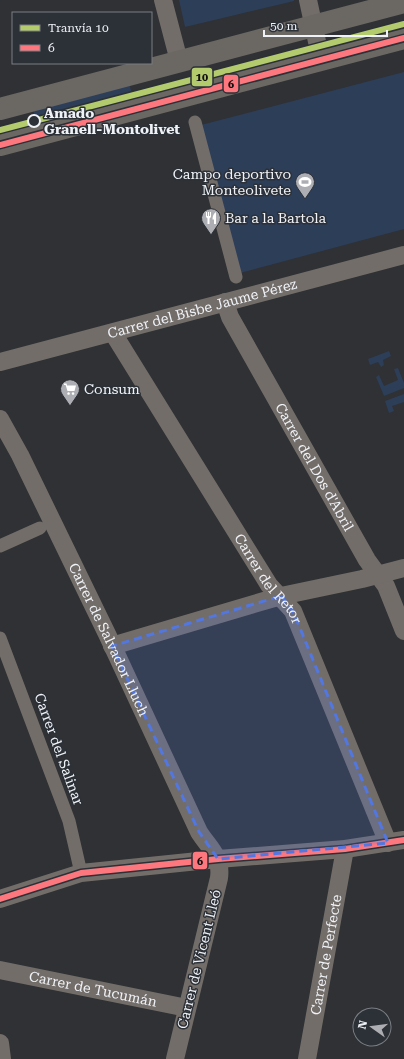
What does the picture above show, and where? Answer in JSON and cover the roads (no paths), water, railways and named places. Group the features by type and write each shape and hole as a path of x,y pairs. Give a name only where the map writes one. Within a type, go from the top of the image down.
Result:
{"main road":[{"path":"0,109 404,2"},
{"path":"0,145 404,38"}],"street":[{"path":"164,0 179,61"},
{"path":"308,0 321,60"},
{"path":"195,122 236,277"},
{"name":"Carrer del Bisbe Jaume Pérez","path":"0,362 404,255"},
{"name":"Carrer del Dos d'Abril","path":"225,302 233,323 367,560 386,586 404,631"},
{"name":"Carrer del Retor","path":"113,333 269,585 293,611 396,841"},
{"name":"Carrer de Salvador Lluch","path":"0,420 20,455 112,646 198,832 218,859"},
{"path":"0,546 40,528"},
{"path":"112,646 280,596 298,594 404,568"},
{"name":"Carrer del Salinar","path":"0,638 68,821 80,873"},
{"path":"0,898 80,873 218,859 344,849 396,841"},
{"name":"Carrer de Perfecte","path":"307,1059 344,849"},
{"name":"Carrer de Vicent Lleó","path":"175,1059 219,878 220,870 218,859"},
{"name":"Carrer de Tucumán","path":"0,970 187,1008"},
{"path":"0,1043 2,1059"}],"tram line":[{"name":"10","path":"0,130 404,24"}],"place":[{"name":"Amado Granell-Montolivet","path":"34,121"},
{"name":"Campo deportivo Monteolivete","path":"305,199"},
{"name":"Bar a la Bartola","path":"211,235"},
{"name":"Consum","path":"70,406"}]}
